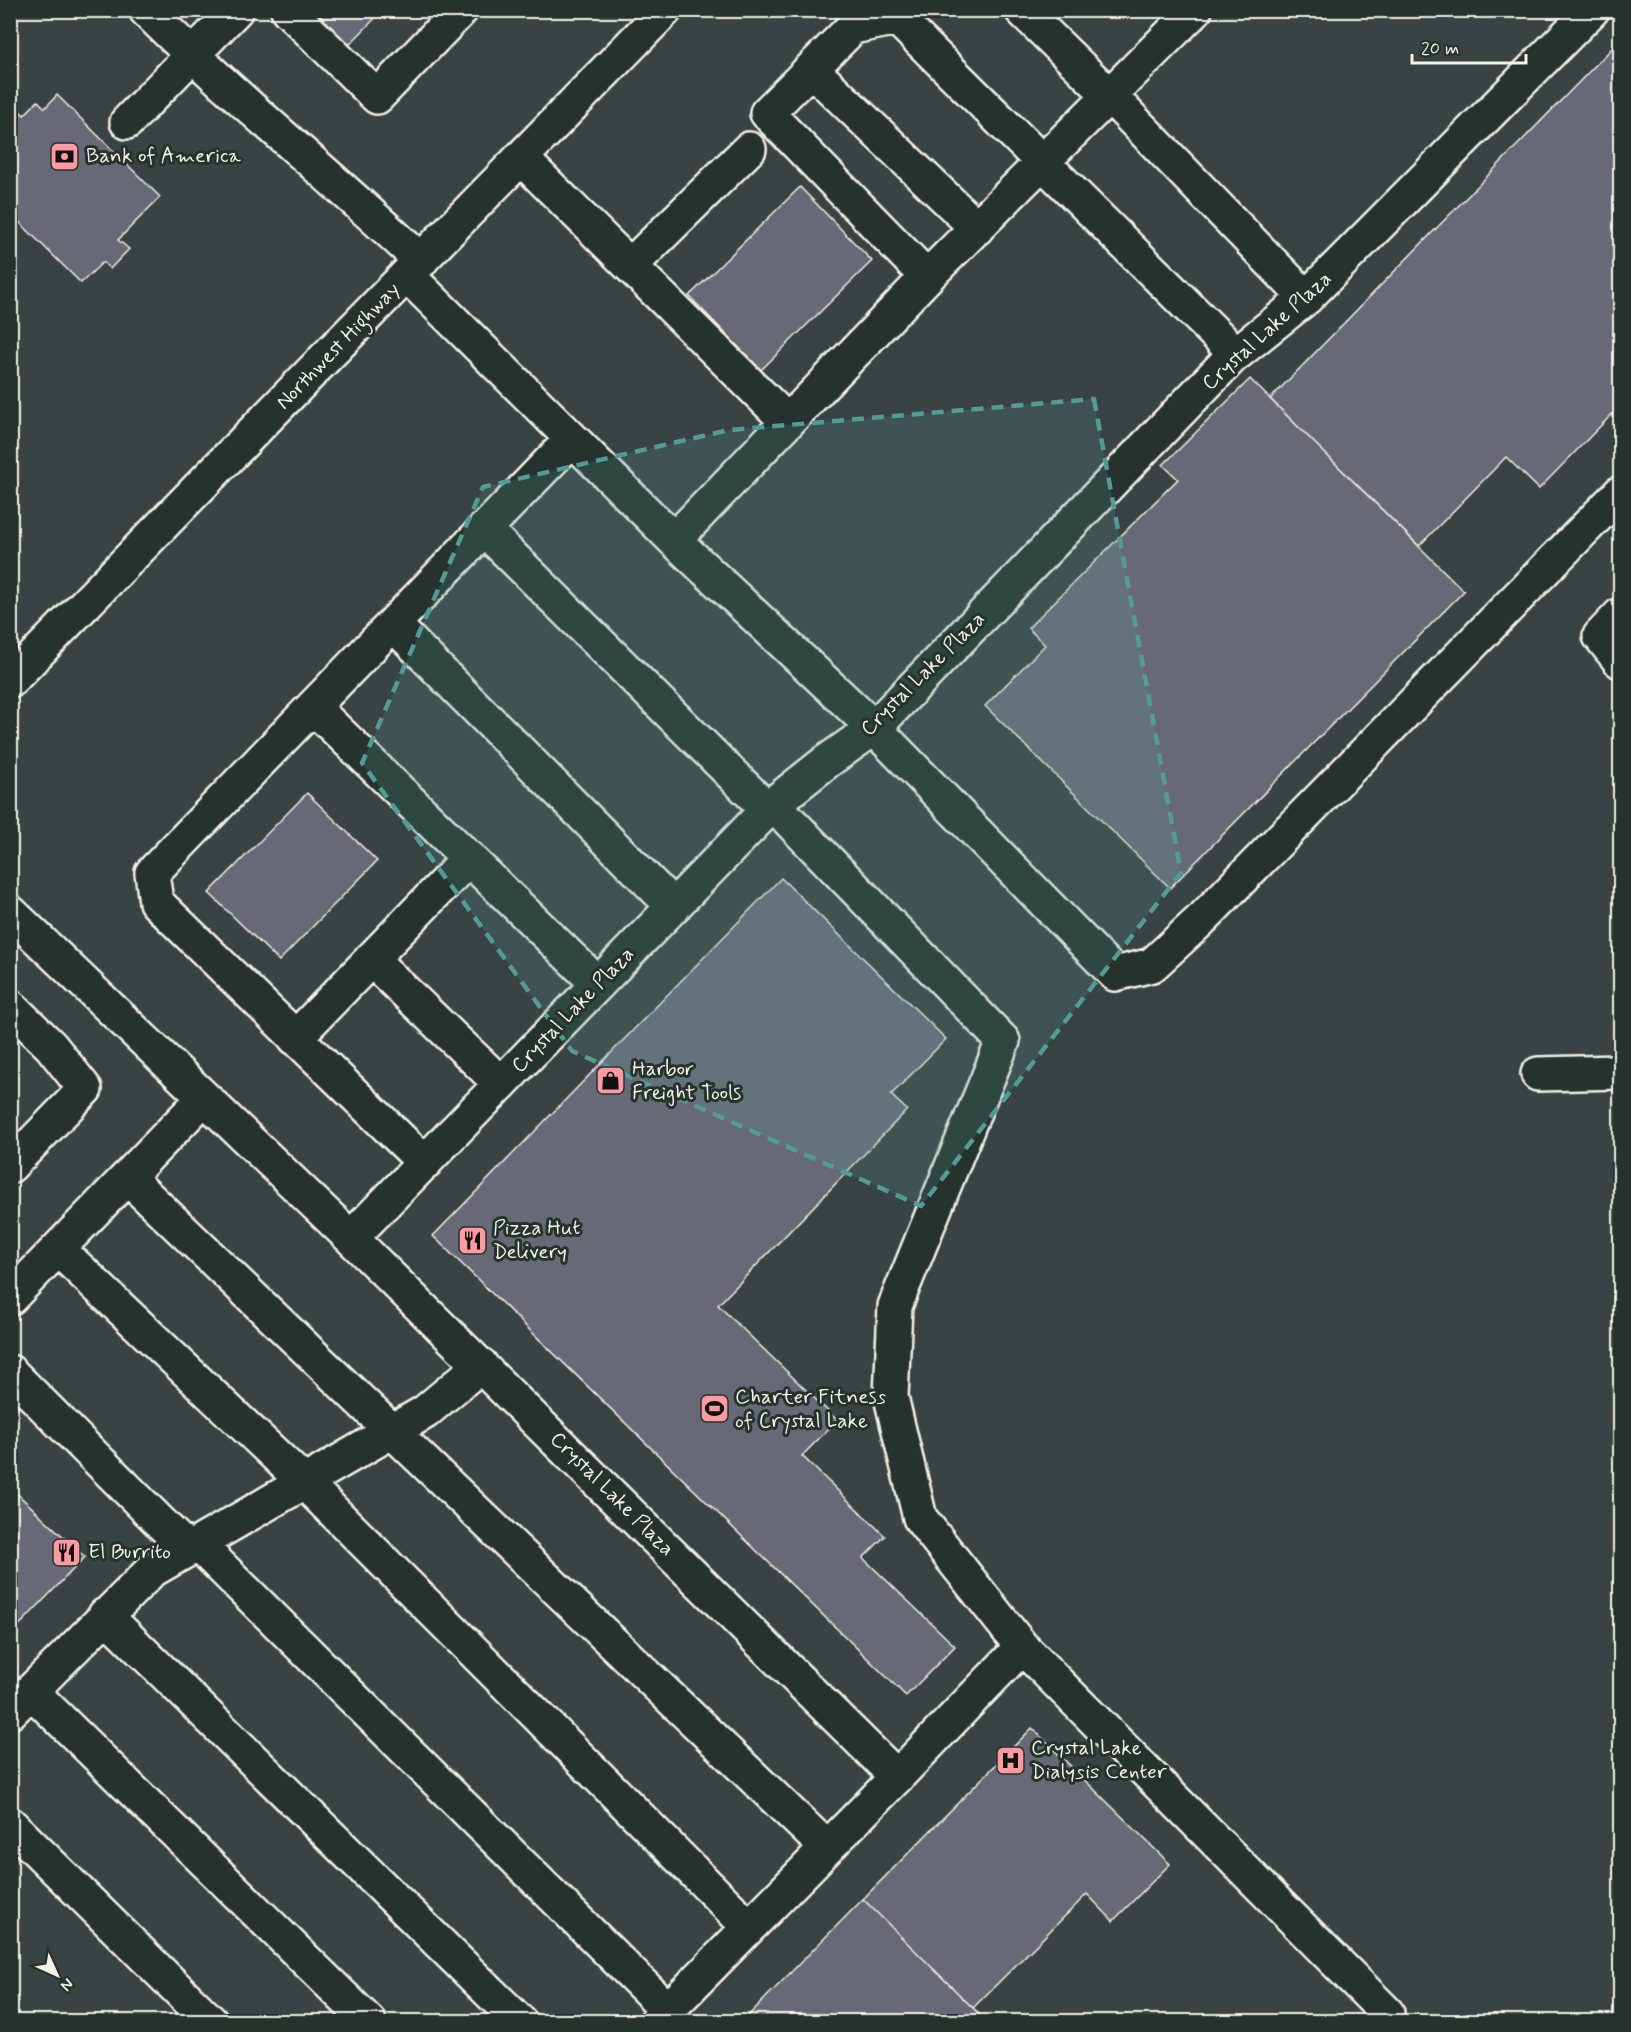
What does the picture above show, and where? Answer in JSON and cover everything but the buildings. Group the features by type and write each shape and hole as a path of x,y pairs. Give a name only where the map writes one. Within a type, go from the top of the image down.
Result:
{"main road":[{"path":"146,10 191,55 353,196 414,268 572,439 674,540 874,728 1115,974 1152,965 1194,926 1505,613 1620,493"},
{"path":"126,122 236,10"},
{"path":"288,10 377,97 461,10"},
{"name":"Northwest Highway","path":"10,681 665,10"},
{"path":"1022,10 1109,95 1306,298"},
{"path":"674,540 927,277 1195,10"},
{"name":"Crystal Lake Plaza","path":"897,1777 351,1238 771,807 826,762 874,728 1236,354 1306,298 1592,10"},
{"path":"927,277 767,113 853,27 897,18 1236,354"},
{"path":"811,69 977,228"},
{"path":"630,266 749,149"},
{"path":"521,158 788,422"},
{"path":"424,1163 156,902 152,873 572,439"},
{"path":"484,529 771,807 1003,1041 895,1305 891,1397 920,1518 1022,1647 1387,2013 1379,2022"},
{"path":"393,624 674,907"},
{"path":"1610,625 1620,661"},
{"path":"313,706 598,984"},
{"path":"295,1038 469,858"},
{"path":"10,912 351,1238"},
{"path":"371,959 501,1084"},
{"path":"10,1006 51,1046 85,1089 10,1167"},
{"path":"1538,1074 1620,1072"},
{"path":"10,1298 204,1098"},
{"path":"128,1178 827,1848"},
{"path":"58,1249 304,1482 749,1927"},
{"path":"369,2022 21,1701 151,1571 425,1412 481,1365"},
{"path":"10,1372 193,1547 662,2016 1022,1647"},
{"path":"105,1615 520,2022"},
{"path":"10,1824 211,2022"}],"highlighted area":[{"path":"1094,399 1181,873 921,1206 572,1051 362,763 483,487 729,430"}],"place":[{"name":"Bank of America","path":"65,156"},
{"name":"Harbor Freight Tools","path":"611,1081"},
{"name":"Pizza Hut Delivery","path":"472,1240"},
{"name":"Charter Fitness of Crystal Lake","path":"714,1409"},
{"name":"El Burrito","path":"67,1552"},
{"name":"Crystal Lake Dialysis Center","path":"1010,1760"}]}
